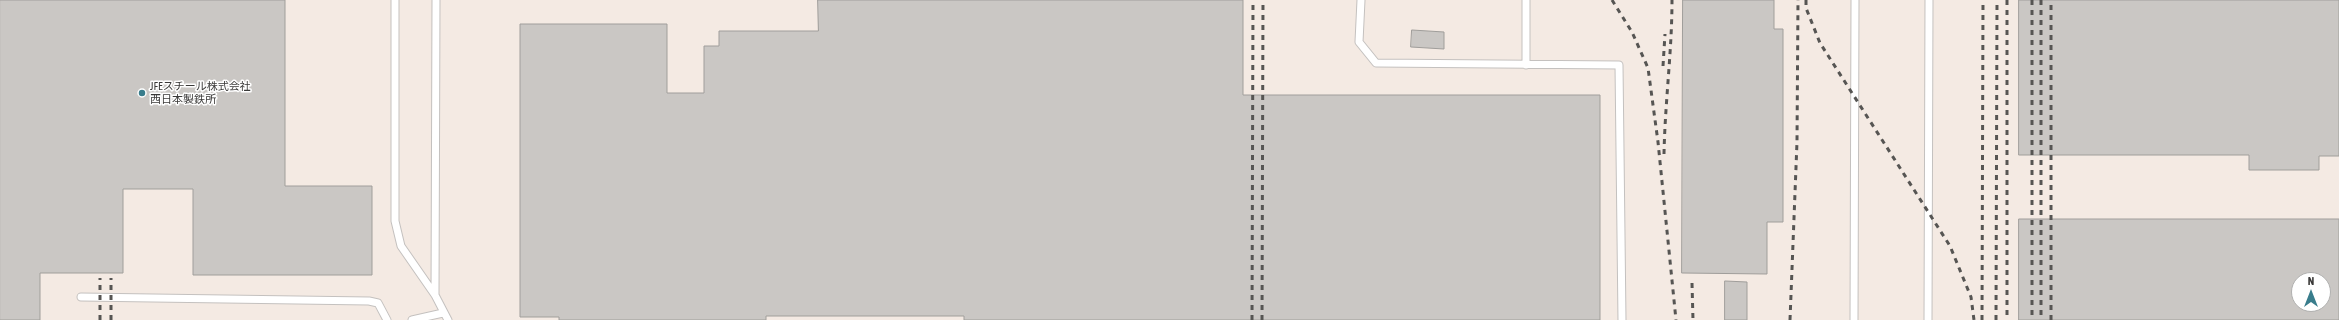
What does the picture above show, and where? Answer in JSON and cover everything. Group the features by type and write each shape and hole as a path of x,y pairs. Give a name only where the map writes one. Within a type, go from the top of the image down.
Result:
{"lane":[{"path":"395,0 395,221 402,246 435,295 443,313 448,320"},
{"path":"435,295 436,0"},
{"path":"1361,0 1359,42 1376,63 1619,65 1622,320"},
{"path":"1526,0 1526,64"},
{"path":"1854,320 1855,0"},
{"path":"1928,320 1929,0"},
{"path":"81,297 369,301 378,303 387,320"},
{"path":"412,320 443,313"}],"shaded area":[{"path":"0,0 2339,0 2339,320 0,320"}],"building":[{"name":"JFEスチール株式会社 西日本製鉄所","path":"0,0 285,0 285,186 372,186 372,275 193,275 193,189 123,189 123,273 40,273 40,320 0,320"},
{"path":"818,0 1243,0 1243,95 1600,95 1600,320 964,320 964,316 766,316 766,320 559,320 559,317 520,317 520,24 667,24 667,93 704,93 704,46 719,46 719,31 818,31"},
{"path":"1683,0 1774,0 1774,29 1783,29 1783,222 1767,222 1767,274 1682,273"},
{"path":"2019,0 2339,0 2339,156 2319,156 2319,170 2249,170 2249,155 2019,155"},
{"path":"1412,30 1444,32 1444,49 1411,47"},
{"path":"2019,219 2339,219 2339,320 2019,320"},
{"path":"1725,281 1747,282 1747,320 1725,320"}],"railway":[{"path":"1252,320 1253,0"},
{"path":"1262,320 1263,0"},
{"path":"1612,0 1632,32 1648,68 1658,142 1676,320"},
{"path":"1664,154 1672,0"},
{"path":"1790,320 1797,142 1798,0"},
{"path":"1806,0 1806,8 1820,43 1950,246 1971,297 1974,320"},
{"path":"1982,320 1983,0"},
{"path":"1996,320 1997,0"},
{"path":"2007,0 2007,320"},
{"path":"2032,0 2032,320"},
{"path":"2041,0 2041,320"},
{"path":"2051,0 2051,320"},
{"path":"1663,66 1665,34"},
{"path":"100,278 100,320"},
{"path":"111,278 111,320"},
{"path":"1692,283 1693,320"}],"place":[{"name":"JFEスチール株式会社 西日本製鉄所","path":"142,93"}]}
